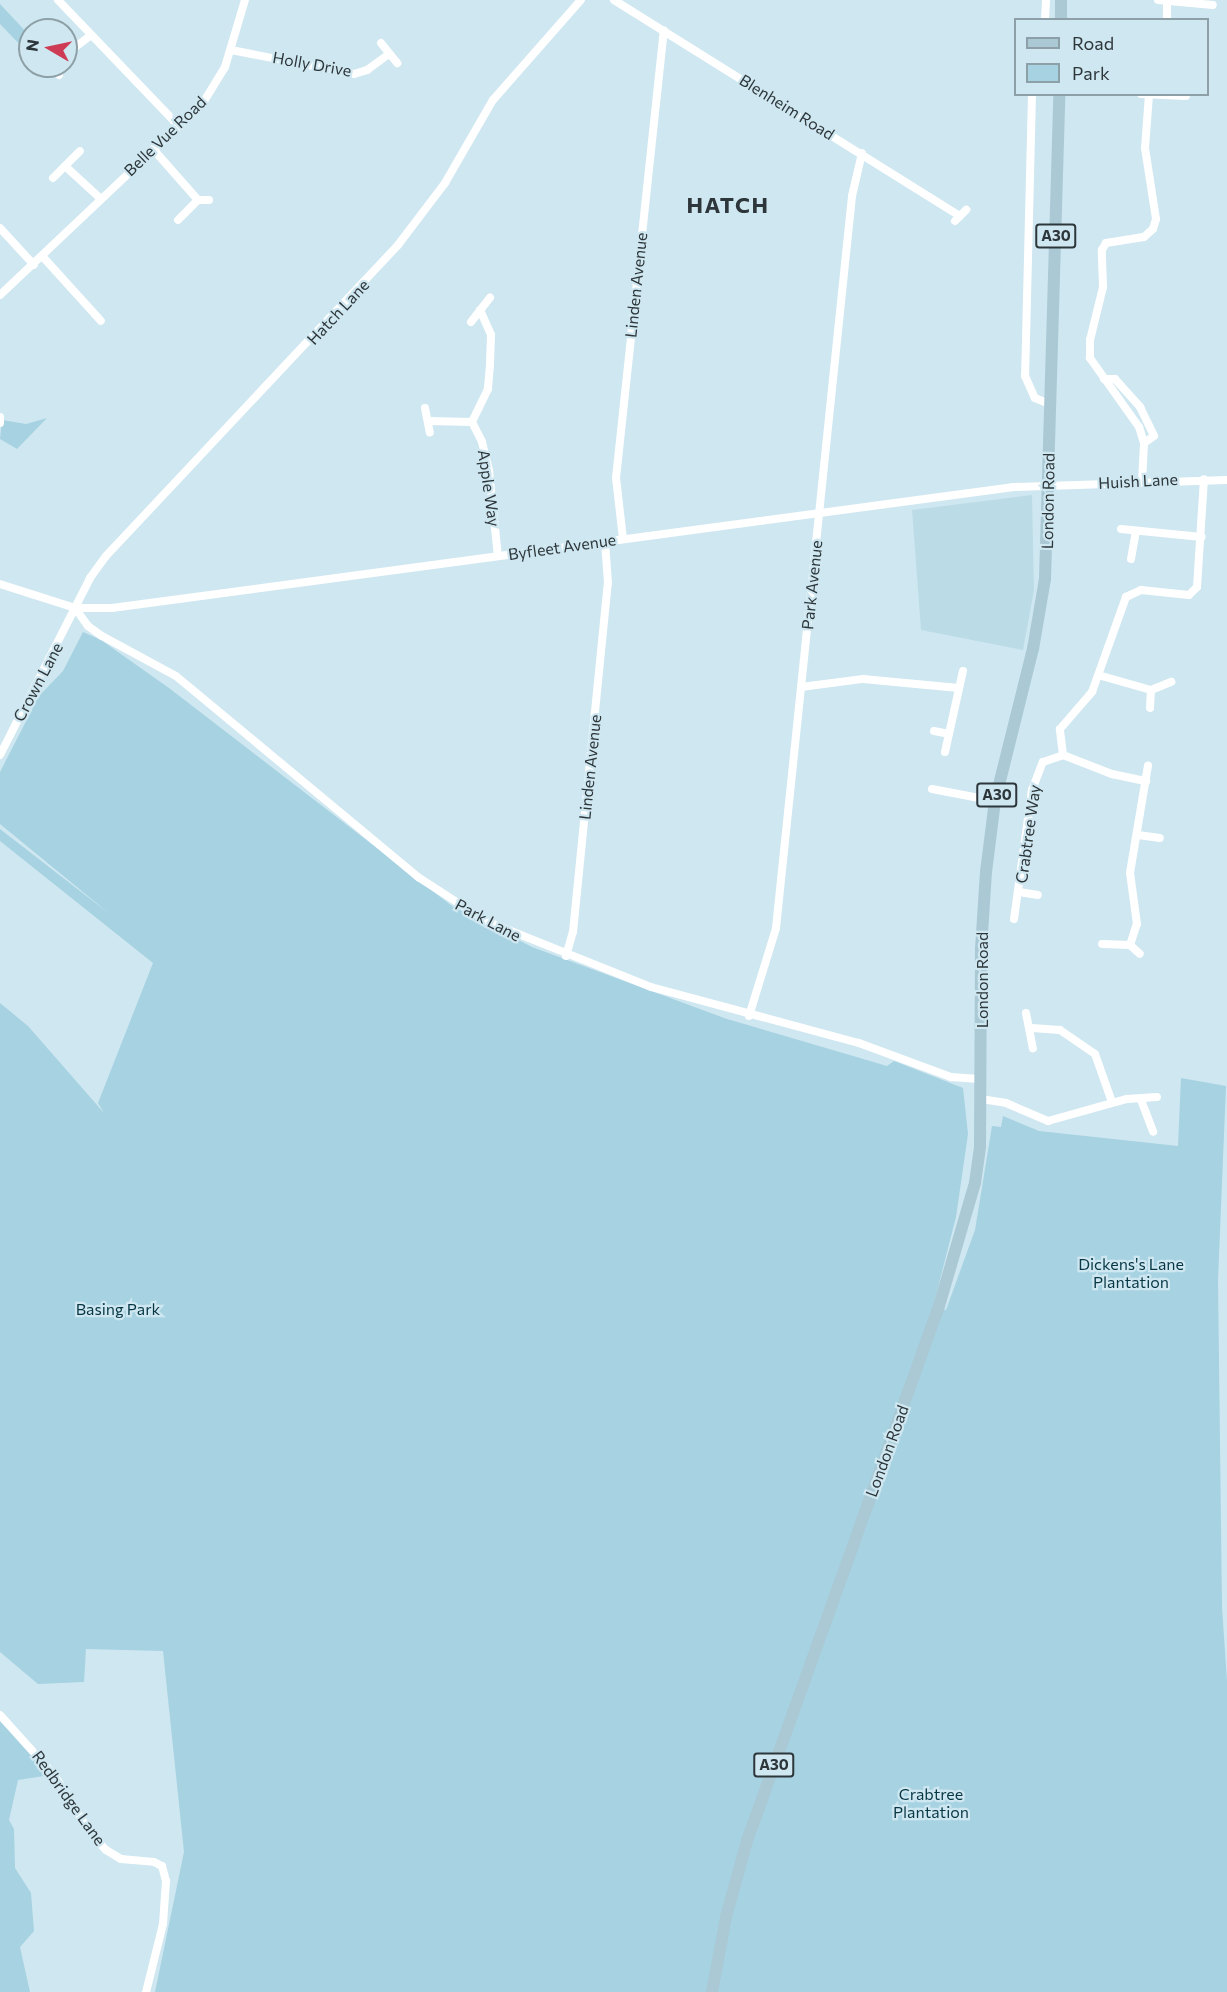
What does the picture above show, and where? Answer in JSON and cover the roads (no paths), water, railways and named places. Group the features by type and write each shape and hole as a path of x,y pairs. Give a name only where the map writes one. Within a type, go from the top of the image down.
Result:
{"main road":[{"path":"1061,0 1061,18"},
{"name":"London Road","path":"712,1992 726,1917 747,1841 961,1241 978,1166 982,1079 982,930 995,801 1044,597 1059,96"}],"street":[{"path":"58,0 178,125"},
{"name":"Belle Vue Road","path":"0,296 178,125 204,103 231,50 245,0"},
{"name":"Hatch Lane","path":"75,608 90,578 123,536 398,245 445,183 493,100 581,0"},
{"name":"Blenheim Road","path":"614,0 960,216"},
{"path":"1046,0 1046,18"},
{"path":"1166,18 1162,1 1213,5"},
{"name":"Linden Avenue","path":"622,539 616,478 664,31"},
{"path":"78,45 91,35"},
{"path":"381,43 397,63"},
{"name":"Holly Drive","path":"231,50 354,74 367,70 388,54"},
{"path":"1032,96 1025,376 1035,398 1049,404"},
{"path":"1142,482 1144,442 1131,411 1090,358 1090,340 1103,287 1102,250 1106,243 1144,237 1153,230 1156,219 1145,147 1149,96"},
{"path":"153,149 198,200"},
{"path":"53,177 80,151"},
{"name":"Park Avenue","path":"749,1016 776,928 852,196 862,153"},
{"path":"65,166 101,199"},
{"path":"178,220 198,200 209,200"},
{"path":"0,228 34,265"},
{"path":"43,257 101,321"},
{"path":"471,322 490,298"},
{"path":"428,421 472,422 489,389 491,335 480,310"},
{"path":"425,408 430,433"},
{"path":"0,417 0,423"},
{"name":"Apple Way","path":"472,422 482,442 489,471 498,556"},
{"path":"1146,781 1112,774 1063,755 1060,735 1062,724 1084,704 1131,592 1194,593 1202,537 1204,478"},
{"name":"Huish Lane","path":"1049,484 1204,478 1227,480"},
{"name":"Byfleet Avenue","path":"75,608 112,608 235,593 622,539 1049,484"},
{"path":"1121,529 1202,537"},
{"path":"1131,559 1136,531"},
{"name":"Linden Avenue","path":"566,956 573,932 608,583 604,542"},
{"path":"0,584 75,608"},
{"name":"Crown Lane","path":"0,755 75,608"},
{"name":"Park Lane","path":"75,608 88,626 102,636 176,676 362,832 453,902 486,921 566,956 651,987 749,1016 859,1043 951,1077 982,1079"},
{"path":"945,752 963,671"},
{"path":"1098,675 1151,690 1171,682"},
{"path":"801,687 862,679 959,688"},
{"path":"1150,708 1151,690"},
{"path":"934,731 949,734"},
{"name":"Crabtree Way","path":"1014,919 1026,829 1038,771 1043,762 1063,755"},
{"path":"1130,945 1137,924 1130,873 1148,766"},
{"path":"932,789 995,801"},
{"path":"1138,835 1160,838"},
{"name":"Crabtree Way","path":"1019,892 1038,895"},
{"path":"1102,944 1130,945 1140,954"},
{"path":"1026,1013 1032,1028 1032,1048"},
{"path":"1032,1028 1060,1030 1095,1054 1112,1102"},
{"path":"981,1099 1006,1103 1048,1121 1112,1102 1158,1097"},
{"path":"1141,1100 1153,1132"},
{"name":"Redbridge Lane","path":"0,1715 55,1776 90,1833 122,1859 154,1862 165,1872 166,1895 146,1992"}],"district":[{"name":"HATCH","path":"728,205"}],"park label":[{"name":"Dickens's Lane Plantation","path":"1131,1273"},
{"name":"Basing Park","path":"118,1309"},
{"name":"Crabtree Plantation","path":"931,1803"}]}
